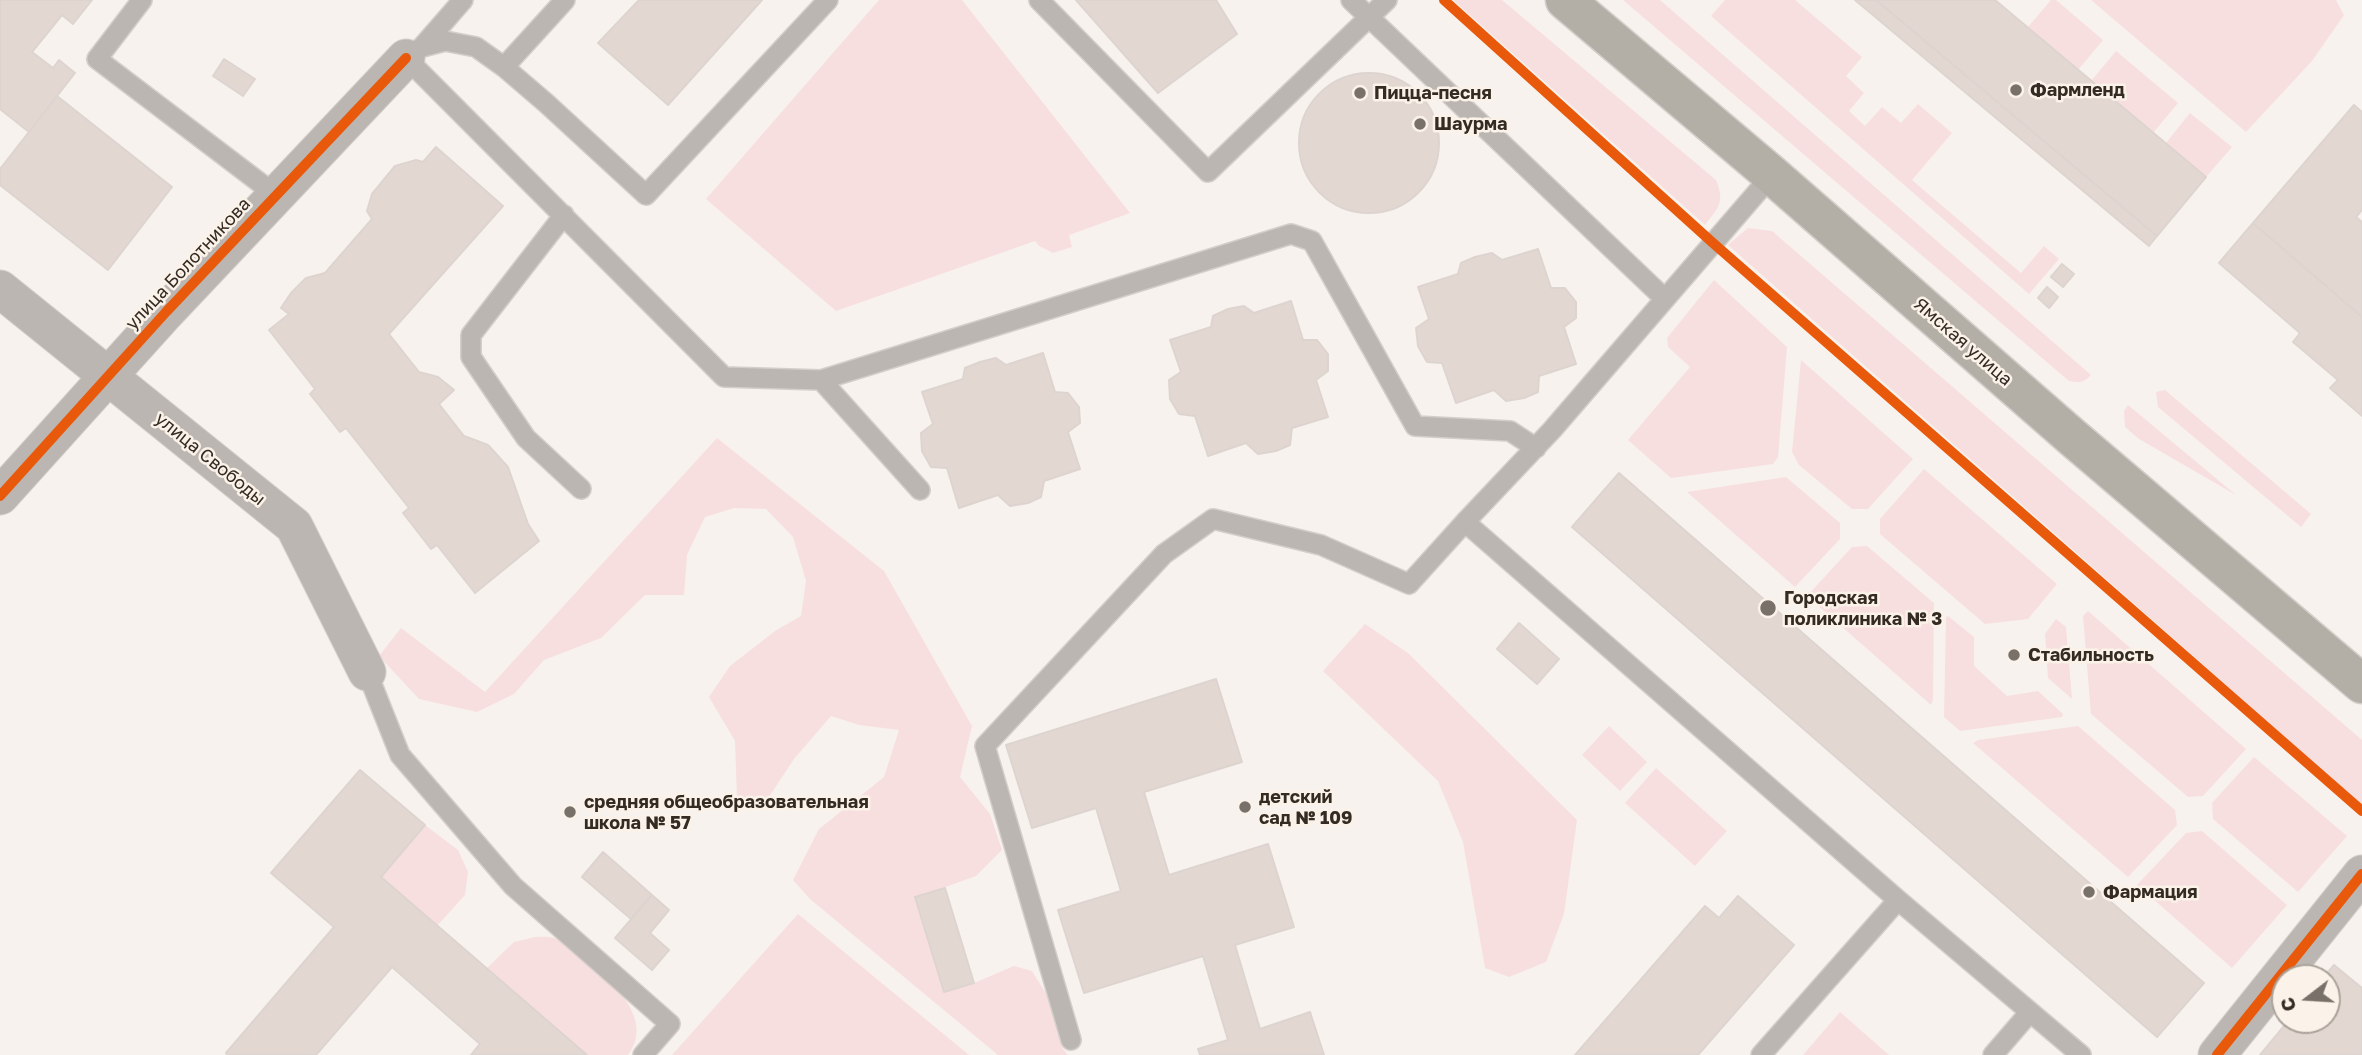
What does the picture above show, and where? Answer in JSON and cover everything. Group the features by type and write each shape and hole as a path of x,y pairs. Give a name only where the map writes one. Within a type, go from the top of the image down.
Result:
{"main road":[{"name":"Ямская улица","path":"1565,0 2362,684"}],"street":[{"name":"улица Болотникова","path":"0,496 107,376 276,195 414,53"},
{"name":"улица Свободы","path":"0,289 294,526 367,672"},
{"path":"2217,1055 2362,874"}],"lane":[{"path":"142,0 97,59 276,195"},
{"path":"414,53 463,0"},
{"path":"504,66 565,0"},
{"path":"414,53 445,41 476,47 504,66 646,195 828,0"},
{"path":"1039,0 1208,172 1387,0"},
{"path":"1351,0 1665,299"},
{"path":"414,53 565,215 724,377 821,380 1291,234 1312,241 1415,426 1510,431 1536,448"},
{"path":"1071,1040 985,746 1164,554 1213,519 1321,545 1409,584 1536,448 1772,175"},
{"path":"565,215 471,335 471,357 526,438 581,489"},
{"path":"821,380 920,490"},
{"path":"1465,522 1898,900 2081,1055"},
{"path":"367,672 400,755 513,886 670,1024 643,1055"},
{"path":"1761,1055 1898,900"},
{"path":"1993,1055 2030,1012"}],"shaded area":[{"path":"879,0 962,0 1130,213 1069,235 1072,247 1053,253 1035,241 836,311 706,199"},
{"path":"1453,0 1502,0 1716,180 1720,194 1719,204 1705,225"},
{"path":"1623,0 1660,0 2091,375 2081,382 2069,381"},
{"path":"1725,0 1795,0 1862,57 1846,76 1864,93 1849,111 1865,126 1882,107 1901,123 1918,104 1952,133 1912,180 2021,273 2044,246 2059,259 2029,294 1711,16"},
{"path":"2051,0 2056,0 2103,40 2078,70 2028,27"},
{"path":"2091,0 2336,0 2344,15 2312,61 2246,132"},
{"path":"2116,51 2178,103 2153,133 2091,81"},
{"path":"2190,113 2232,147 2206,177 2166,143"},
{"path":"1748,228 1772,231 2362,740 2362,805 1728,245"},
{"path":"1714,280 1787,347 1778,457 1773,464 1671,478 1628,440 1690,367 1668,347 1667,338"},
{"path":"1801,360 1913,459 1868,509 1852,509 1799,465 1792,452"},
{"path":"2165,390 2311,514 2301,527 2158,407 2156,392"},
{"path":"2128,405 2236,495 2139,439 2125,427 2124,411"},
{"path":"717,438 884,571 972,726 960,777 990,814 1002,850 976,876 915,898 944,992 1014,966 1032,971 1050,1000 1063,1049 1068,1055 998,1055 810,899 793,880 819,829 884,777 899,730 859,725 831,716 794,759 761,809 737,798 735,741 709,697 730,666 775,631 801,616 806,581 793,537 766,509 734,508 705,517 687,555 684,595 645,595 601,638 544,660 514,694 477,712 419,699 379,656 401,628 485,692"},
{"path":"1924,469 2057,584 2028,619 1985,624 1880,534 1880,519"},
{"path":"1786,477 1840,523 1840,539 1795,587 1687,492"},
{"path":"1867,546 1934,603 1931,705 1807,596 1852,547"},
{"path":"2088,611 2246,749 2203,796 2188,797 2091,714 2083,616"},
{"path":"1948,616 1974,637 1974,666 2007,696 2038,691 2063,714 2062,717 1960,731 1944,717"},
{"path":"2056,619 2066,627 2072,699 2048,678 2045,634"},
{"path":"1365,624 1408,653 1577,820 1564,914 1546,962 1509,977 1485,968 1463,842 1438,781 1323,671"},
{"path":"1609,726 1647,762 1620,791 1582,755"},
{"path":"2078,726 2175,810 2177,825 2128,877 1973,743 1978,740"},
{"path":"2254,757 2347,836 2298,892 2213,819 2212,803"},
{"path":"1656,768 1727,831 1695,866 1625,803"},
{"path":"425,825 458,850 468,872 465,895 437,926 381,877"},
{"path":"2202,831 2287,905 2232,968 2137,885 2186,833"},
{"path":"798,914 969,1055 672,1055"},
{"path":"535,937 552,937 563,942 603,975 625,999 637,1026 635,1041 628,1055 587,1055 487,968 514,942"},
{"path":"1840,1012 1889,1055 1803,1055"}],"building":[{"path":"0,0 92,0 73,24 62,15 32,52 53,68 59,60 75,73 29,132 0,109"},
{"path":"639,0 762,0 668,105 598,43"},
{"path":"1076,0 1216,0 1237,34 1158,93"},
{"path":"1855,0 1876,0 2157,236 2149,246"},
{"path":"1876,0 1995,0 2206,177 2157,236"},
{"path":"224,59 255,79 243,96 213,76"},
{"path":"1369,73 1396,78 1419,93 1434,116 1439,143 1434,170 1419,193 1396,208 1369,213 1342,208 1319,193 1304,170 1299,143 1304,116 1319,93 1342,78"},
{"path":"57,96 172,187 108,270 0,185 0,169"},
{"path":"2354,105 2362,112 2362,210 2356,217 2362,222 2362,317 2253,223"},
{"path":"436,147 503,206 389,334 419,372 438,377 454,390 439,404 464,436 488,445 508,467 528,524 539,541 475,593 437,545 431,549 403,513 409,508 346,428 340,432 310,394 315,389 269,330 289,314 281,308 291,293 306,278 325,273 372,219 367,211 372,194 395,166 416,160 423,162"},
{"path":"2253,223 2362,317 2362,416 2330,388 2338,380 2293,342 2300,333 2219,263"},
{"path":"1538,249 1551,288 1565,288 1576,302 1576,318 1564,327 1576,364 1539,376 1538,392 1524,398 1506,401 1494,390 1456,403 1442,363 1427,362 1418,346 1416,328 1429,319 1418,287 1458,274 1461,263 1475,257 1492,253 1502,260"},
{"path":"2062,264 2074,274 2063,287 2051,277"},
{"path":"2047,287 2058,297 2049,308 2038,298"},
{"path":"1291,301 1303,340 1317,340 1328,354 1328,371 1316,380 1328,417 1292,428 1290,445 1276,451 1258,454 1246,443 1208,456 1195,416 1179,414 1170,399 1169,380 1181,372 1170,340 1211,327 1213,316 1228,309 1244,306 1254,313"},
{"path":"1043,353 1055,392 1068,393 1079,407 1080,423 1068,432 1080,469 1044,481 1041,497 1028,503 1010,506 998,495 959,508 947,468 931,467 922,451 921,433 933,424 922,392 963,379 965,368 980,362 996,358 1006,365"},
{"path":"1619,473 2204,983 2157,1037 1572,527"},
{"path":"1519,623 1559,659 1537,684 1497,649"},
{"path":"1216,679 1242,762 1144,792 1169,875 1268,844 1294,927 1235,945 1260,1029 1310,1012 1324,1055 1200,1055 1198,1049 1228,1040 1203,956 1084,993 1058,910 1121,891 1096,808 1032,828 1006,745"},
{"path":"360,770 425,825 381,877 587,1055 471,1055 480,1044 392,967 316,1055 226,1053 334,927 271,873"},
{"path":"603,852 652,895 631,919 582,877"},
{"path":"945,888 974,983 944,992 915,897"},
{"path":"652,895 669,910 650,933 669,950 652,970 615,938"},
{"path":"1738,896 1794,945 1698,1055 1575,1055 1705,906 1719,918"},
{"path":"2341,971 2362,988 2362,1055 2260,1055 2277,1034 2341,1034"}],"cycle path":[{"path":"1444,0 1713,243 2362,811"},
{"path":"0,496 166,312 406,58"},
{"path":"2217,1055 2362,874"}],"place":[{"name":"Фармленд","path":"2016,90"},
{"name":"Пицца-песня","path":"1360,93"},
{"name":"Шаурма","path":"1420,124"},
{"name":"Городская поликлиника № 3","path":"1768,608"},
{"name":"Стабильность","path":"2014,655"},
{"name":"детский сад № 109","path":"1245,807"},
{"name":"средняя общеобразовательная школа № 57","path":"570,812"},
{"name":"Фармация","path":"2089,892"}]}
